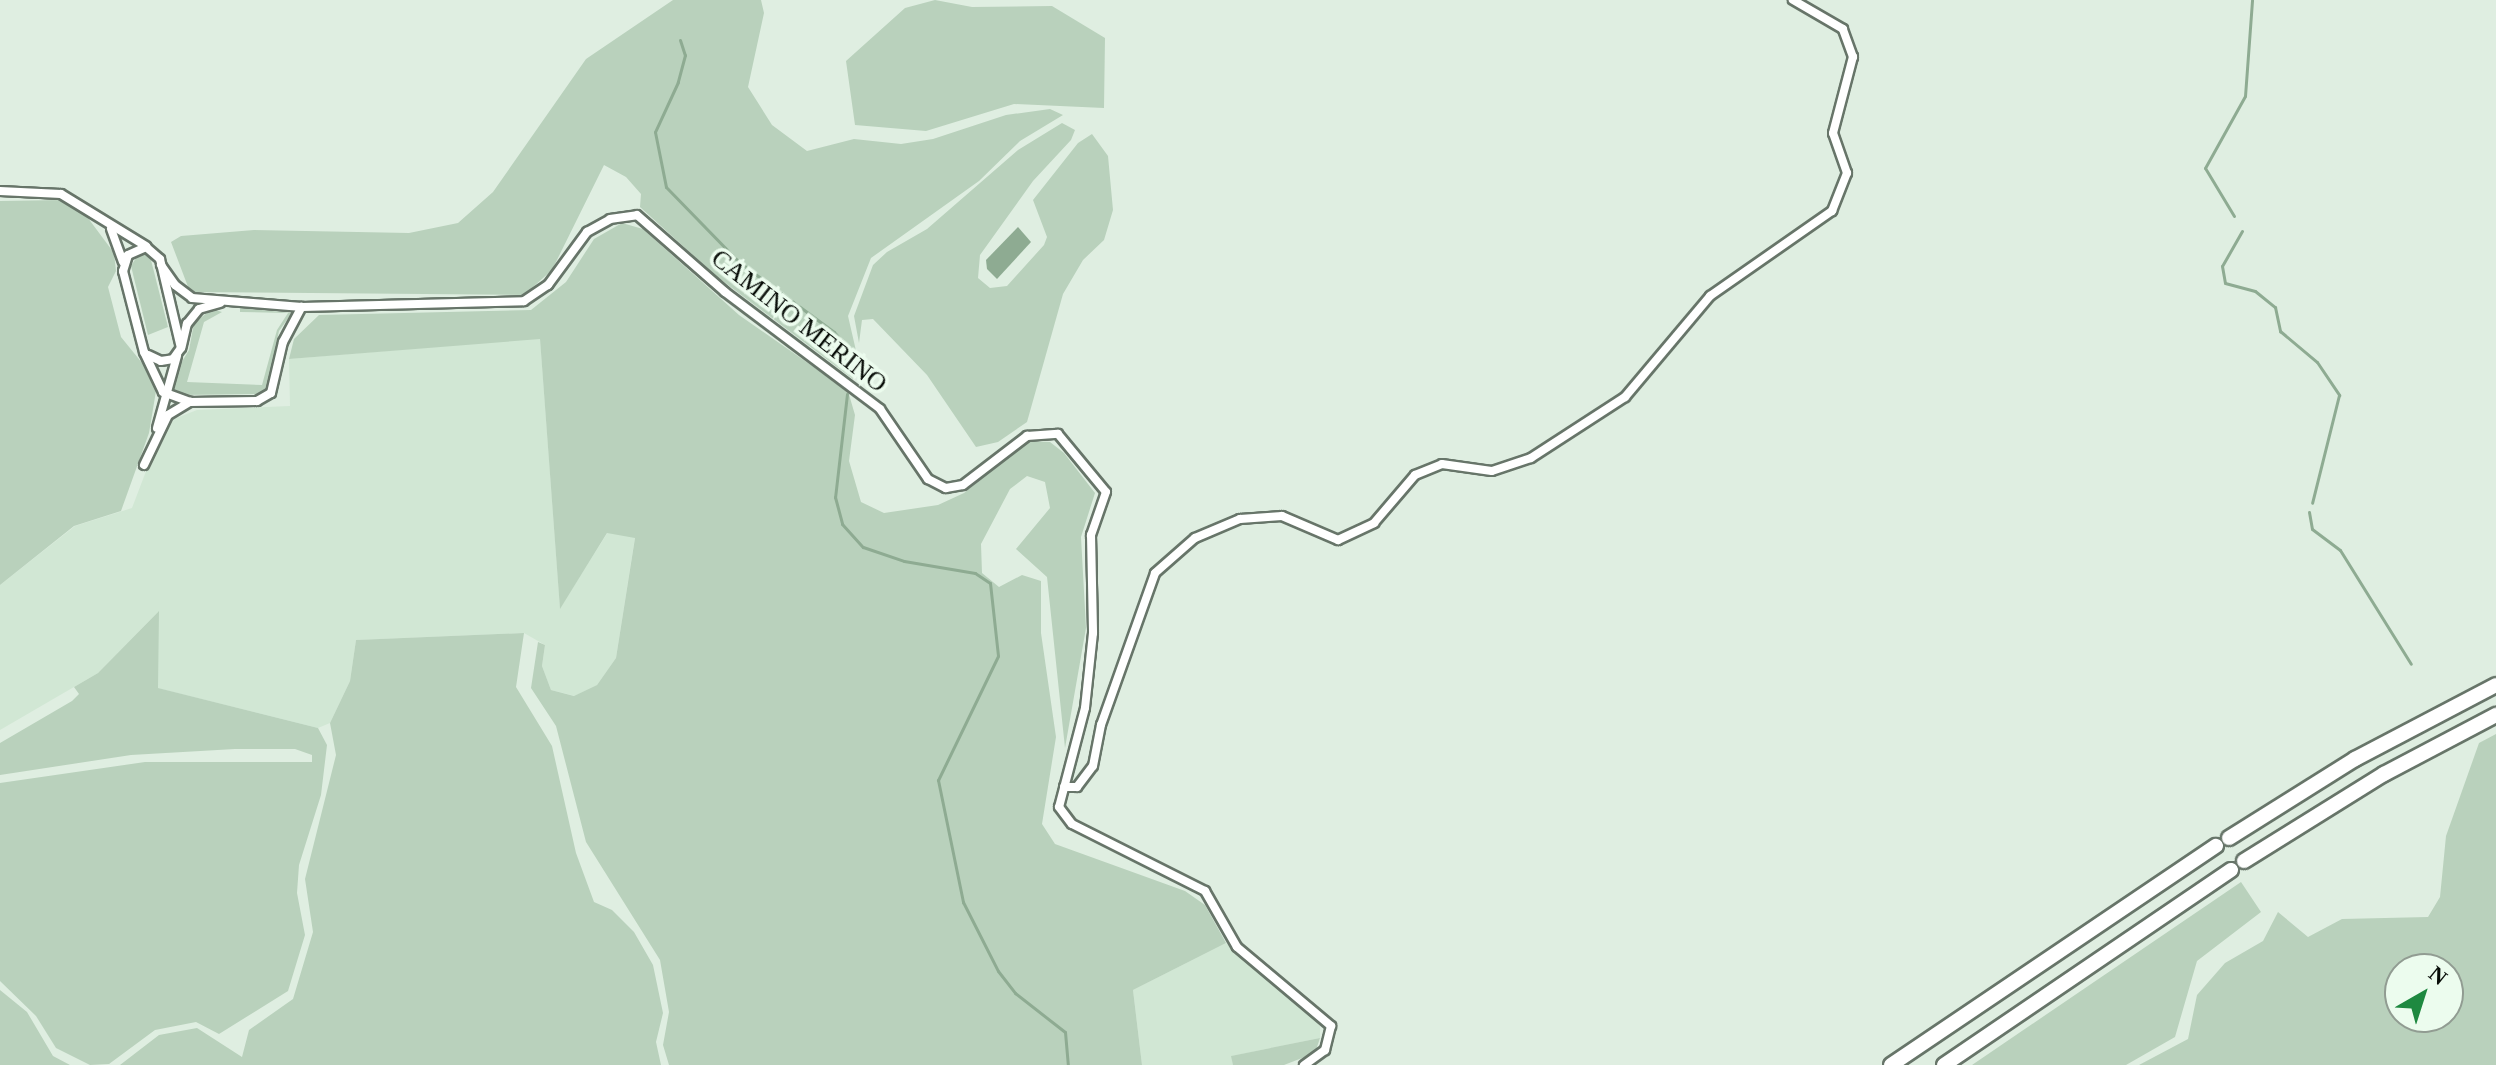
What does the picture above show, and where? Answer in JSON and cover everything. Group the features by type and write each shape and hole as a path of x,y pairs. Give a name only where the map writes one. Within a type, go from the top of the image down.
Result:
{"highway":[{"path":"1891,1065 2222,842 2355,759 2496,685"},
{"path":"2244,861 2384,774 2496,715"},
{"path":"1944,1065 2231,870"}],"street":[{"path":"1064,787 1077,787 1093,766 1101,725 1155,573 1195,538 1240,519 1282,516 1338,540 1374,523 1415,475 1442,464 1492,471 1531,458 1625,397 1710,296 1832,211 1847,173 1833,133 1853,57 1843,29 1793,0"},
{"path":"0,191 61,194 91,209 110,228 146,247 175,285 192,298 302,307 283,342 271,393 257,401 190,402 163,392 148,355 123,262 110,228"},
{"name":"CAMINO MERINO","path":"302,307 524,301 548,285 587,232 610,219 637,215 725,292 880,409 928,479 946,488 963,485 1027,436 1058,434 1106,492 1091,535 1093,633 1085,708 1059,807 1072,824 1205,891 1237,947 1319,1012 1331,1026 1325,1050 1304,1065"},
{"path":"123,262 136,248 146,247"},
{"path":"161,265 179,351"},
{"path":"144,465 156,432 163,392 187,324 199,309 229,301"},
{"path":"148,355 161,361 179,351"},
{"path":"156,432 168,415 190,402"}],"shaded area":[{"path":"673,0 761,0 764,13 748,87 772,125 807,151 854,139 901,144 933,139 1006,115 1050,109 1063,115 1020,141 979,181 871,258 848,316 857,355 853,379 716,276 640,207 641,194 626,177 604,165 552,270 524,295 190,292 171,242 181,236 254,230 409,233 458,223 493,192 586,59"},
{"path":"935,0 972,7 1052,6 1105,38 1104,108 1014,104 926,131 855,125 846,61 905,8"},
{"path":"1062,123 1075,130 1071,140 1033,181 980,255 978,278 990,288 1007,286 1044,245 1047,237 1033,200 1078,143 1092,134 1108,156 1113,210 1104,240 1083,260 1063,294 1027,422 998,442 976,447 927,375 873,319 862,320 859,343 854,316 873,265 887,252 927,229 1018,150"},
{"path":"62,200 88,218 114,253 116,271 108,287 121,337 151,374 156,391 149,433 121,511 74,526 0,585 0,201"},
{"path":"622,223 643,229 739,315 848,391 855,415 849,461 861,502 884,513 938,505 964,493 1028,441 1050,442 1064,453 1095,493 1081,537 1086,628 1065,748 1047,577 1016,549 1050,508 1045,482 1027,476 1010,489 981,544 982,573 999,587 1022,575 1041,581 1041,633 1056,737 1042,824 1055,844 1185,891 1205,905 1226,943 1133,990 1142,1065 669,1065 663,1045 669,1012 660,960 586,842 556,726 531,688 538,642 545,645 542,666 551,690 574,696 597,685 616,658 635,538 607,533 560,609 540,339 289,359 294,339 319,315 531,310 566,282 594,239"},
{"path":"1018,227 1031,242 997,279 987,269 986,260"},
{"path":"141,250 151,260 168,327 148,335 131,266"},
{"path":"240,308 292,313 279,331 266,390 259,394 182,395 174,390 172,378 189,350 194,323 212,309 222,312 204,322 187,382 262,385 277,330 288,313 240,312"},
{"path":"540,338 560,608 608,532 635,537 616,658 597,685 575,696 551,690 542,666 545,645 524,633 356,640 350,681 330,723 318,728 157,688 158,612 98,673 0,730 0,585 75,526 132,508 156,445 174,419 197,410 290,406 289,359"},
{"path":"159,611 158,688 318,728 327,745 321,795 299,865 297,893 305,935 288,991 219,1034 196,1022 155,1030 109,1064 90,1065 56,1048 36,1016 0,981 0,783 145,762 312,762 312,755 295,749 235,749 131,755 0,775 0,743 72,701 79,694 74,687 98,673"},
{"path":"524,633 516,687 552,746 576,853 594,902 612,910 634,932 653,965 663,1013 656,1042 661,1065 120,1065 159,1035 197,1028 242,1057 249,1030 293,999 313,932 305,879 336,755 330,723 350,681 356,640"},
{"path":"2496,734 2496,1065 2139,1065 2188,1039 2197,995 2225,963 2263,941 2278,912 2308,937 2342,919 2428,917 2440,897 2446,836 2479,743"},
{"path":"2241,882 2261,912 2197,961 2175,1037 2126,1065 1972,1065"},
{"path":"1226,943 1311,1013 1320,1026 1320,1038 1232,1056 1233,1065 1142,1065 1133,990"},
{"path":"0,990 27,1012 53,1056 70,1065 0,1065"},
{"path":"1320,1038 1315,1053 1284,1065 1233,1065 1231,1056"}],"waterway":[{"path":"2234,216 2205,168 2245,96 2252,0"},
{"path":"680,40 685,55 678,82 655,132 666,187 739,262 834,332 849,349 850,373"},
{"path":"2242,231 2222,266 2225,283 2255,291 2275,307 2280,331 2317,362 2339,395 2312,503"},
{"path":"847,394 835,497 842,524 863,547 904,561 975,573 990,583 998,656 938,780 963,902 998,971 1015,993 1065,1032 1068,1065"},
{"path":"2309,512 2312,529 2340,550 2411,664"}]}
